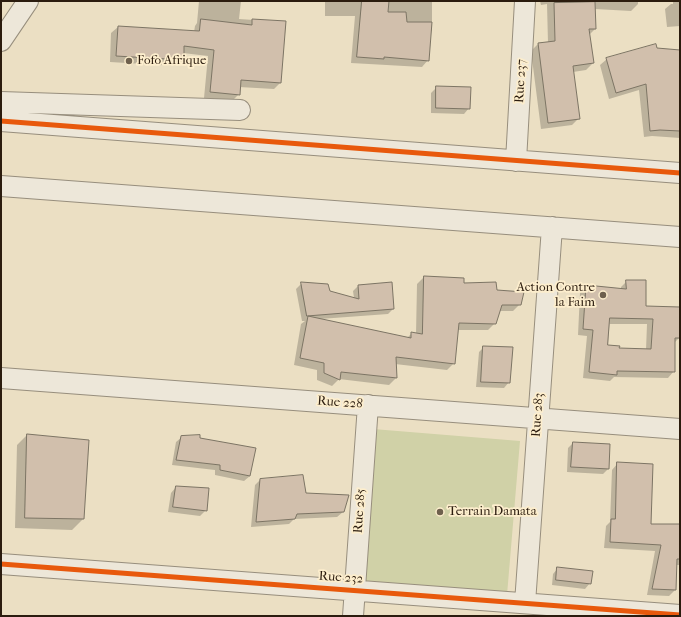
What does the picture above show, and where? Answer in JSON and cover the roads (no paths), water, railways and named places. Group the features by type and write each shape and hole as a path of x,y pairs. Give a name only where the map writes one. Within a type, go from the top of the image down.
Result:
{"street":[{"path":"1,41 28,1"},
{"name":"Rue 237","path":"516,161 525,1"},
{"path":"1,102 240,110"},
{"path":"1,121 680,173"},
{"path":"1,186 680,237"},
{"name":"Rue 283","path":"525,603 552,227"},
{"name":"Rue 228","path":"1,378 680,429"},
{"name":"Rue 285","path":"353,616 368,405"},
{"name":"Rue 232","path":"1,564 680,614"}],"place":[{"name":"Fofo Afrique","path":"129,61"},
{"name":"Action Contre la Faim","path":"603,295"},
{"name":"Terrain Damata","path":"440,512"}]}
